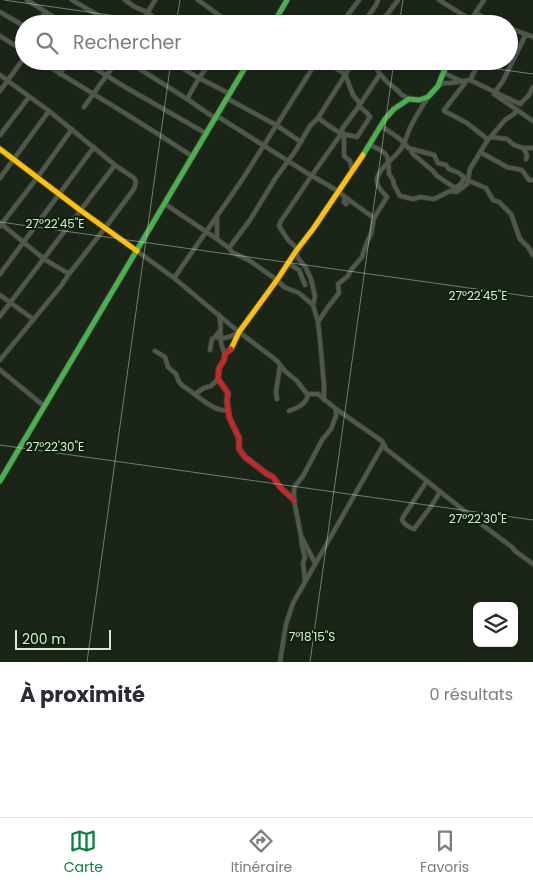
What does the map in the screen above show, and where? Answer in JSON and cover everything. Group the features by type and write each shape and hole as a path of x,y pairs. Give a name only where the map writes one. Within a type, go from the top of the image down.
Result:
{"street":[{"path":"27,0 50,15"},
{"path":"72,0 97,15"},
{"path":"125,0 151,15"},
{"path":"146,15 155,0"},
{"path":"198,0 219,15"},
{"path":"278,15 287,0"},
{"path":"348,15 359,0"},
{"path":"369,15 378,0"},
{"path":"387,15 398,0"},
{"path":"439,0 460,15"},
{"path":"479,15 476,13 484,0"},
{"path":"0,12 15,21"},
{"path":"518,31 533,37"},
{"path":"518,50 526,34"},
{"path":"0,36 15,45"},
{"path":"0,92 15,70"},
{"path":"54,70 166,138 193,157"},
{"path":"60,74 62,70"},
{"path":"97,70 207,134"},
{"path":"84,107 111,70"},
{"path":"141,70 338,191 374,218"},
{"path":"186,70 301,142"},
{"path":"186,99 205,70"},
{"path":"0,481 244,70"},
{"path":"174,278 242,180 312,70"},
{"path":"318,118 341,132 357,137 370,118 352,95 345,74 339,70"},
{"path":"229,248 250,220 348,70"},
{"path":"377,70 402,95 409,99 419,100 428,97"},
{"path":"444,70 446,74 463,82"},
{"path":"438,86 444,70"},
{"path":"470,80 475,70"},
{"path":"494,92 503,81 508,70"},
{"path":"324,400 318,322 313,305 315,296 306,268 298,258 297,250 279,225 380,74"},
{"path":"0,75 49,111 115,165 134,178 136,182 134,189 61,286 0,360"},
{"path":"318,322 339,293 338,284 348,276 362,257 372,234 374,218 387,197 379,189 377,182 382,169 400,150 411,125 428,97 438,86 444,83 470,80 520,104 529,95 533,87"},
{"path":"463,82 464,84 444,111 467,123 489,138 507,140 523,148 532,148"},
{"path":"494,92 533,121"},
{"path":"0,135 29,97"},
{"path":"225,354 233,348 238,332 313,229 370,145 381,125 394,109 409,99"},
{"path":"370,145 384,152 387,156 389,174 394,180 399,196 413,199 420,197 434,199 450,191 456,192 466,185 470,169 489,138 517,110"},
{"path":"0,178 49,111"},
{"path":"381,125 404,142 413,154 434,171 436,176 454,188 466,179"},
{"path":"69,274 44,259 0,224 72,130"},
{"path":"341,132 344,136 344,156 350,161 352,171"},
{"path":"0,274 94,147"},
{"path":"523,148 527,155 526,160"},
{"path":"0,149 174,278 238,332 272,357 308,394 316,394 382,441 386,449 533,564"},
{"path":"410,149 434,155 438,163 446,165 449,169 459,173 466,179 486,188 493,200 499,202 511,214 520,239 533,255"},
{"path":"480,152 507,167 522,170 529,180 533,180"},
{"path":"0,316 115,165"},
{"path":"345,197 344,202 346,204"},
{"path":"165,204 217,239 232,252 250,261 284,287 299,293 313,305"},
{"path":"217,217 217,239"},
{"path":"288,264 299,270 306,285"},
{"path":"0,295 33,319"},
{"path":"195,394 211,386 218,378 219,368 224,360 225,354 220,338 220,319 218,314"},
{"path":"210,350 212,339 220,332"},
{"path":"215,337 227,338 238,332"},
{"path":"155,351 165,357 168,367 176,374 183,386 214,408 223,411 228,410"},
{"path":"277,399 276,392 280,365"},
{"path":"0,370 44,406"},
{"path":"218,378 228,393 230,420 238,438 240,451 267,474 273,476 280,487 294,500"},
{"path":"289,411 306,400 308,394"},
{"path":"305,582 303,563 305,557 294,494 296,486 322,440 329,432 336,416 336,409"},
{"path":"280,662 284,635 293,603 383,445"},
{"path":"427,481 402,519 403,522 414,529 440,492"},
{"path":"301,536 315,563"}],"traffic: fast":[{"path":"278,15 287,0"},
{"path":"0,481 244,70"},
{"path":"363,155 385,119 394,109 409,99 419,100 428,97 438,86 444,70"}],"traffic: slow":[{"path":"0,149 137,251"},
{"path":"231,349 239,332 313,229 363,155"}],"traffic: jam":[{"path":"231,349 225,354 219,368 218,379 228,393 229,417 239,438 239,449 245,457 273,477 280,487 294,500"}]}
